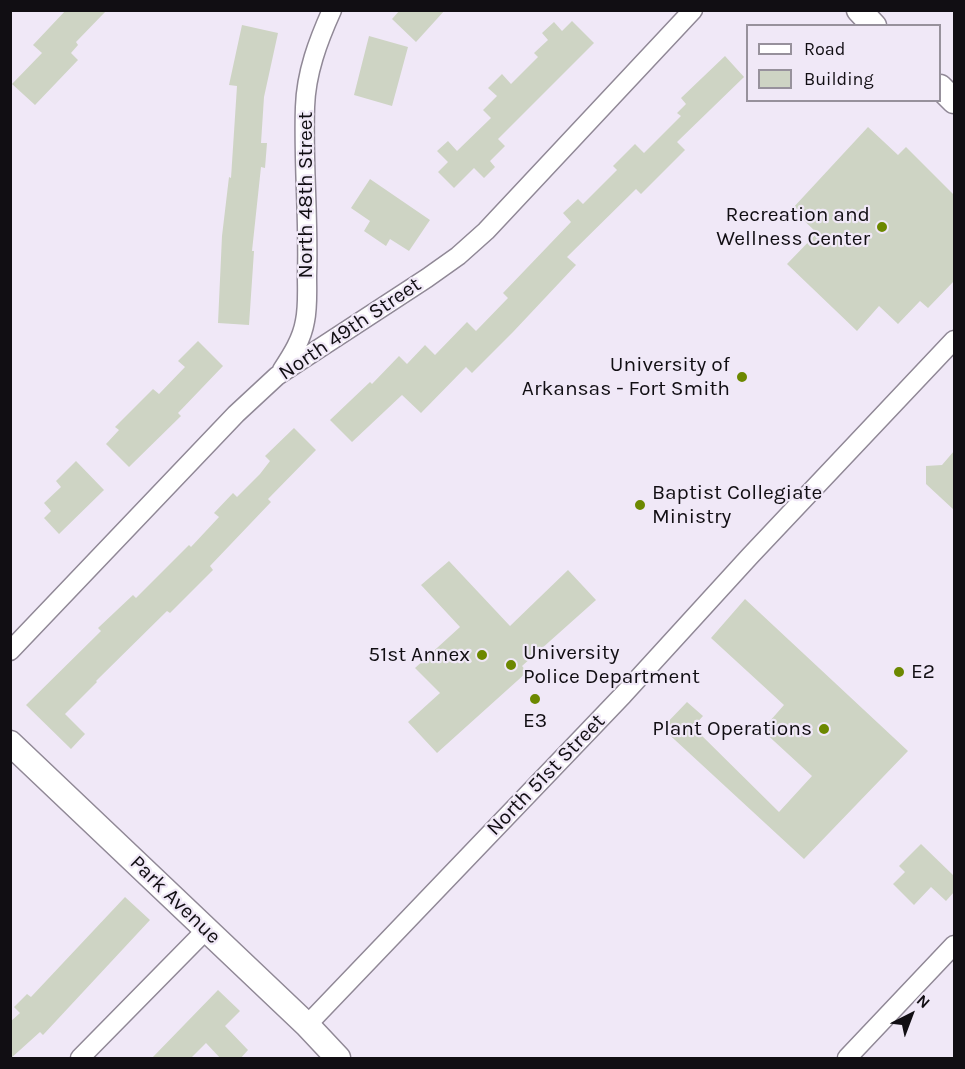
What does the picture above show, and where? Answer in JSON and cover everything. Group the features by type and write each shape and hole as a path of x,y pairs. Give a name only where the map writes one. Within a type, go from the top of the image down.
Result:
{"street":[{"name":"North 48th Street","path":"277,376 290,359 306,318 308,264 305,106 311,68 319,40 332,10"},
{"name":"North 49th Street","path":"10,651 236,414 277,376 458,256 486,231 693,10"},
{"path":"859,10 872,24"},
{"path":"941,89 954,101"},
{"name":"North 51st Street","path":"307,1025 623,695 750,556 954,340"},
{"name":"Park Avenue","path":"10,743 307,1025 338,1059"},
{"path":"80,1059 207,929"},
{"path":"847,1059 954,945"}],"building":[{"path":"66,10 107,10 76,42 78,45 71,53 78,60 35,105 12,84 42,53 33,45"},
{"path":"400,10 445,10 416,42 392,19"},
{"path":"572,21 594,43 498,139 505,146 490,161 495,167 484,178 474,168 454,188 438,172 448,162 437,151 448,141 457,151 491,118 483,110 497,96 488,88 502,74 511,84 538,57 534,53 548,40 542,33 554,22 562,31"},
{"path":"242,25 278,33 264,97 261,143 267,143 265,168 261,167 252,251 254,251 249,325 218,323 222,236 229,177 231,178 237,86 229,85"},
{"path":"369,36 408,47 392,106 354,95"},
{"path":"725,56 744,77 677,142 685,150 641,194 636,189 567,257 576,265 472,373 466,367 421,413 402,395 352,442 330,420 370,382 372,384 399,356 407,364 425,345 435,355 467,322 476,331 508,298 503,293 571,222 563,213 578,199 583,204 617,170 613,166 635,144 644,153 681,116 677,113 686,104 681,98"},
{"name":"Recreation and Wellness Center","path":"868,127 898,155 906,147 954,195 954,281 928,308 920,301 898,324 879,306 857,331 787,264 817,233 792,209"},
{"path":"370,179 430,220 409,251 390,239 386,246 364,231 370,221 351,208"},
{"path":"198,341 223,366 178,413 181,416 129,467 106,444 119,430 115,427 153,389 159,394 185,367 178,361"},
{"path":"294,428 316,450 268,499 271,502 210,566 213,570 170,613 167,611 65,714 85,734 71,749 26,705 101,631 98,628 133,595 136,598 189,545 191,547 219,517 214,513 233,493 237,497 260,474 270,461 265,456"},
{"path":"954,451 954,510 926,484 926,466 942,465"},
{"path":"76,461 104,490 59,534 44,518 51,511 44,503 61,487 56,481"},
{"name":"51st Annex","path":"449,561 510,626 568,570 596,600 522,666 527,672 437,753 408,722 440,693 415,668 460,627 421,585"},
{"name":"Plant Operations","path":"745,599 908,751 804,859 662,728 687,702 703,716 693,727 779,812 812,776 762,730 784,705 711,638"},
{"path":"921,844 954,876 954,892 946,901 931,887 914,905 893,884 905,872 899,866"},
{"path":"125,897 150,920 43,1035 40,1032 10,1059 10,1022 20,1013 14,1007 27,994 31,997"},
{"path":"218,990 240,1011 225,1026 248,1050 240,1059 221,1059 206,1043 190,1059 151,1059"}],"place":[{"name":"Recreation and Wellness Center","path":"882,227"},
{"name":"University of Arkansas - Fort Smith","path":"742,377"},
{"name":"Baptist Collegiate Ministry","path":"640,505"},
{"name":"51st Annex","path":"482,655"},
{"name":"University Police Department","path":"511,665"},
{"name":"E2","path":"899,672"},
{"name":"E3","path":"535,699"},
{"name":"Plant Operations","path":"824,729"}]}
